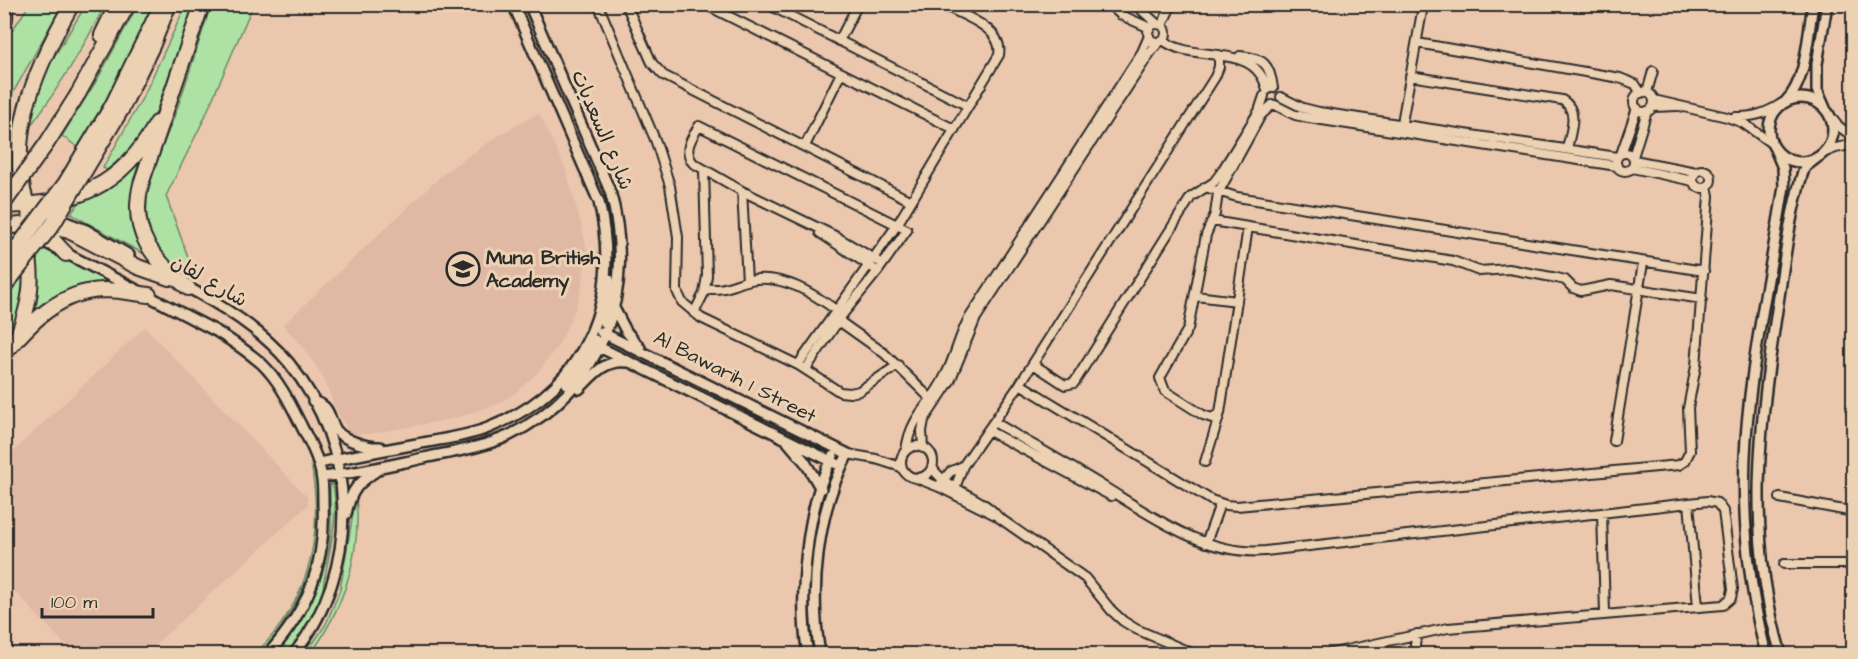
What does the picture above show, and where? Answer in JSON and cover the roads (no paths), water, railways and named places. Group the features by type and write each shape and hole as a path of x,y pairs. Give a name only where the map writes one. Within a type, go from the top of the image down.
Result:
{"highway":[{"path":"66,254 45,231 34,223 23,205 12,179 9,151 14,119 29,78 72,4"},
{"path":"4,188 75,91 117,4"},
{"path":"16,340 29,300 31,270 22,235 7,224 4,206 42,150 128,4"},
{"path":"4,265 65,184 117,108 162,4"},
{"path":"4,287 53,224 153,44 169,4"},
{"path":"188,288 150,251 143,236 138,201 141,184 202,4"},
{"path":"17,92 29,78"},
{"path":"4,206 65,200 105,181 138,152 168,102"},
{"path":"7,224 34,223 57,228 80,236 138,267 169,278"},
{"path":"4,354 52,306 77,294 112,290 149,296"}],"street":[{"path":"4,29 8,23 9,11 5,4"},
{"name":"شارع السعديات","path":"322,477 477,447 507,436 549,411 576,384 600,331 610,294 610,283 607,275 605,236 599,202 513,4"},
{"name":"شارع السعديات","path":"529,4 610,191 615,209 621,250 620,271 614,308 600,331"},
{"path":"598,4 656,142 670,186 678,237 677,291 682,302 694,313 802,367 836,390 849,393 864,388 898,365"},
{"path":"626,4 652,63 660,72 911,201"},
{"path":"704,4 954,129"},
{"path":"767,4 968,106"},
{"path":"839,41 858,4"},
{"path":"802,367 836,309 897,225 997,59 1000,51 995,34 941,4"},
{"path":"923,448 923,425 932,401 945,377 958,340 1062,181 1166,31 1121,15 1109,4"},
{"path":"1135,4 1154,28 1155,41 1161,41 1182,51 1229,56 1254,65 1261,74 1268,91 1265,101 1302,117 1619,155 1629,153 1633,162"},
{"path":"1062,181 1142,52 1154,28 1172,4"},
{"path":"1766,654 1759,628 1749,562 1744,477 1750,395 1784,186 1783,168 1768,129 1776,109 1799,84 1813,4"},
{"path":"1781,654 1771,614 1762,557 1758,480 1760,438 1764,396 1791,225 1802,175 1805,168 1821,155 1832,139 1833,131 1817,90 1817,64 1827,4"},
{"path":"1401,128 1423,6"},
{"path":"1268,91 1279,91 1281,97 1311,111 1617,166 1625,171 1633,162 1651,106 1644,92 1630,81 1417,43"},
{"path":"955,491 963,466 1033,364 1215,77 1219,67 1219,55"},
{"path":"1617,166 1637,108 1635,100 1644,92 1653,71"},
{"path":"805,146 841,73"},
{"path":"1410,76 1562,100 1571,107 1573,115 1567,149"},
{"path":"1033,364 1065,385 1074,383 1191,197 1214,182 1220,174 1259,111 1268,91"},
{"path":"1220,413 1212,418 1203,415 1165,391 1160,382 1163,372 1188,329 1206,235 1212,221 1218,193 1261,115 1279,102 1281,97"},
{"path":"1727,117 1754,117 1797,98 1810,99 1838,126 1854,136"},
{"path":"1637,108 1678,106 1727,117 1743,123 1790,160 1809,161 1836,148 1854,144"},
{"path":"802,367 880,268 907,230 699,126 687,150 691,161 742,191 817,229 828,239 880,268"},
{"path":"1633,162 1693,181 1697,187 1707,186 1711,181 1709,173 1703,170 1696,172 1655,168"},
{"path":"694,313 705,288 707,270 704,170"},
{"path":"1693,181 1696,172"},
{"path":"1020,384 1220,504 1237,506 1679,465 1685,461 1690,452 1688,408 1696,366 1702,299 1709,199 1707,186"},
{"path":"1205,187 1218,193 1237,197 1704,271"},
{"path":"742,191 747,280"},
{"name":"شارع لفان","path":"4,197 86,230 220,306 257,331 289,363 313,401 338,459 340,474"},
{"path":"1212,221 1453,261 1479,271 1509,269 1536,273 1561,279 1581,291 1611,285 1702,299"},
{"name":"شارع لفان","path":"7,224 216,331 246,351 263,365 291,404 322,477"},
{"path":"1205,462 1220,413 1248,227"},
{"path":"1614,441 1643,263"},
{"path":"705,288 724,289 747,280 762,279 790,284 809,292 836,309 841,318 898,365 932,401"},
{"path":"1196,296 1237,301"},
{"path":"614,308 626,331 644,352"},
{"name":"Al Bawarih 1 Street","path":"600,331 848,454"},
{"name":"شارع السعديات","path":"318,463 473,433 497,424 523,411 559,380 594,345"},
{"name":"Al Bawarih 1 Street","path":"594,345 841,466"},
{"path":"531,423 554,413 601,367 615,362 634,365"},
{"path":"313,401 321,403 326,408 337,432 361,445 376,448 396,444 415,444"},
{"path":"932,401 913,424 902,458 901,466 906,474 914,478 941,483 982,510 998,517 1085,578 1123,621 1189,654"},
{"path":"994,422 1043,456"},
{"path":"989,431 1043,456 1206,543 1225,549 1255,552 1689,503 1713,502 1723,511 1733,589 1731,598 1726,603 1448,628 1417,634 1373,649 1328,654"},
{"path":"784,438 805,462 821,489"},
{"path":"906,450 914,446 923,448 932,458 932,467 941,483"},
{"path":"808,654 804,628 804,582 814,515 830,461 837,449"},
{"path":"820,654 816,592 819,547 827,505 841,466 848,454 901,466"},
{"path":"941,483 950,472 963,466"},
{"path":"342,528 352,492 357,484 382,467"},
{"path":"914,478 923,476 932,467"},
{"path":"294,654 314,624 328,594 339,560 342,528 340,474"},
{"path":"268,654 295,621 316,575 324,533 322,477"},
{"path":"1780,498 1854,512"},
{"path":"1689,503 1698,607"},
{"path":"1206,543 1220,504"},
{"path":"1602,513 1605,613"},
{"path":"1784,564 1854,564"},
{"path":"1416,654 1417,634"}],"place":[{"name":"Muna British Academy","path":"463,269"}]}
